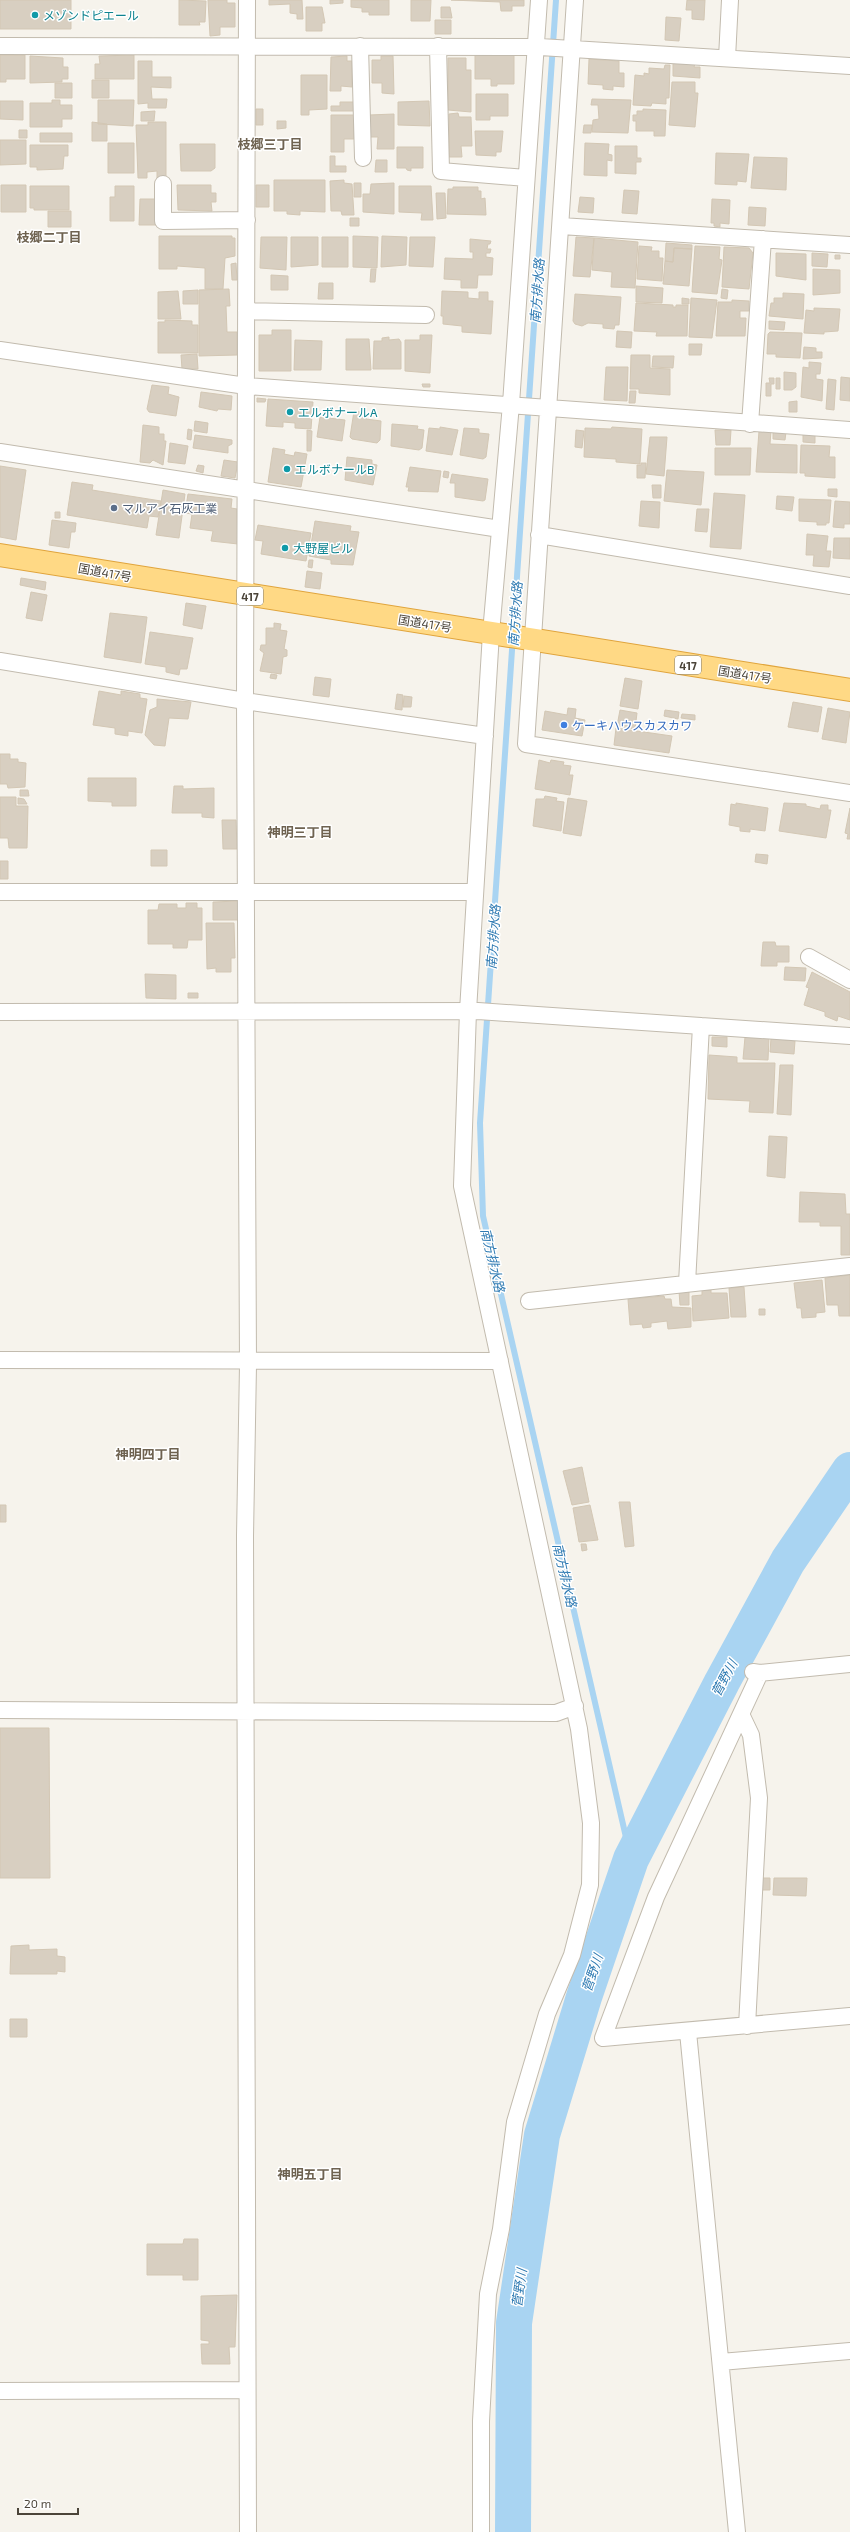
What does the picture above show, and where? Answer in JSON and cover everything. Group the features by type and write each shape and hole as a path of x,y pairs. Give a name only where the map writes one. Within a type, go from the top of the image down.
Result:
{"highway":[{"name":"国道417号","path":"0,555 246,596 850,690"}],"street":[{"path":"247,0 245,701 248,1361 245,1536 247,1712 246,2390 248,2532"},
{"path":"481,2532 481,2421 488,2294 501,2229 515,2122 547,2014 572,1955 590,1884 591,1823 574,1706 462,1186 473,1011 475,892 485,736 496,634 500,529 513,405 526,178 538,47 539,0"},
{"path":"575,0 570,49 561,226 546,407 539,535 530,640 526,744 850,793"},
{"path":"726,58 730,0"},
{"path":"0,46 538,47 850,66"},
{"path":"360,46 363,158"},
{"path":"438,46 441,171 526,178"},
{"path":"163,184 163,221 247,220"},
{"path":"561,226 850,245"},
{"path":"750,424 763,239"},
{"path":"246,311 426,315"},
{"path":"0,350 246,386 546,407 750,424 850,430"},
{"path":"0,452 500,529"},
{"path":"539,535 850,586"},
{"path":"0,661 245,701 485,736"},
{"path":"0,892 475,892"},
{"path":"809,956 850,980"},
{"path":"0,1012 473,1011 850,1036"},
{"path":"687,1283 701,1026"},
{"path":"529,1301 850,1266"},
{"path":"0,1360 500,1361"},
{"path":"850,1664 756,1673 741,1714 656,1897 603,2038 688,2032 850,2016"},
{"path":"0,1710 556,1713 574,1706"},
{"path":"741,1714 751,1735 759,1798 747,2026"},
{"path":"688,2032 737,2532"},
{"path":"720,2362 850,2350"},
{"path":"0,2391 246,2390"}],"building":[{"name":"メゾンドピエール","path":"0,0 71,0 71,29 0,29"},
{"path":"179,0 206,1 205,22 199,22 200,25 179,25"},
{"path":"208,0 227,0 227,3 235,3 235,27 220,27 220,35 210,36"},
{"path":"269,0 302,0 303,19 297,19 297,14 290,13 290,4 269,5"},
{"path":"330,0 343,0 343,3 330,4"},
{"path":"351,0 389,0 389,15 369,15 369,12 362,12 362,8 351,7"},
{"path":"411,0 431,0 430,21 411,21"},
{"path":"451,0 524,0 524,6 512,6 512,11 501,11 500,2"},
{"path":"687,0 705,0 704,20 692,19 692,10 686,10"},
{"path":"306,7 322,7 325,23 322,23 322,31 306,31"},
{"path":"441,7 450,7 452,18 441,18"},
{"path":"666,17 681,18 679,41 665,40"},
{"path":"435,20 451,20 451,34 435,34"},
{"path":"0,55 25,55 25,79 6,79 6,82 0,82"},
{"path":"134,55 134,79 95,79 95,64 100,64 99,56"},
{"path":"475,55 514,55 514,84 497,84 497,86 491,86 491,79 475,79"},
{"path":"30,56 63,58 63,67 68,67 68,79 62,79 62,82 30,83"},
{"path":"347,56 347,61 352,61 352,87 341,86 341,91 330,91 331,57"},
{"path":"381,56 393,56 394,94 382,93 382,83 372,83 372,60 381,60"},
{"path":"448,58 466,58 466,70 471,70 471,112 448,110"},
{"path":"589,59 619,61 619,73 624,73 624,87 613,86 613,90 603,89 603,85 588,84"},
{"path":"138,61 152,61 152,77 171,77 171,88 151,87 152,99 167,99 166,108 148,108 148,103 138,104"},
{"path":"673,63 695,64 694,67 700,67 700,78 673,76"},
{"path":"665,65 670,65 669,98 666,98 666,104 652,103 651,106 633,105 635,75 644,76 644,73 649,74 649,68 664,69"},
{"path":"301,75 327,75 327,109 309,110 309,115 301,115"},
{"path":"92,80 109,80 109,98 92,98"},
{"path":"672,82 695,82 695,93 698,93 695,127 669,125"},
{"path":"55,83 72,83 72,98 55,98"},
{"path":"476,94 508,94 508,116 490,116 490,120 476,120"},
{"path":"592,99 631,100 628,133 592,132 593,120 599,119 598,105 591,105"},
{"path":"52,100 60,100 60,105 72,105 72,119 62,119 62,127 30,127 30,103 52,103"},
{"path":"98,100 134,100 133,126 98,124"},
{"path":"0,101 23,101 23,120 0,119"},
{"path":"429,101 430,126 398,125 398,102"},
{"path":"340,102 354,102 354,111 331,111 331,106 340,106"},
{"path":"256,109 263,109 263,125 256,125"},
{"path":"643,109 666,110 665,136 654,136 654,131 636,131 636,121 633,121 633,115 637,115 637,111 643,111"},
{"path":"155,111 154,121 141,121 141,112"},
{"path":"458,113 459,117 471,117 472,146 461,146 462,157 449,157 449,114"},
{"path":"394,114 394,149 377,149 378,137 369,137 369,115"},
{"path":"331,115 354,115 354,139 344,139 344,152 331,152"},
{"path":"277,121 286,121 286,128 277,129"},
{"path":"92,122 107,124 107,141 92,141"},
{"path":"148,122 166,122 166,178 157,178 157,171 147,172 147,178 138,178 136,125 148,125"},
{"path":"584,125 592,125 591,133 583,133"},
{"path":"19,130 27,130 27,138 19,138"},
{"path":"475,131 503,131 501,152 496,152 496,156 476,155"},
{"path":"40,133 72,133 72,142 40,142"},
{"path":"0,140 26,140 26,164 0,165"},
{"path":"108,143 134,143 134,173 108,173"},
{"path":"585,143 609,144 608,154 612,155 612,161 607,160 607,176 584,175"},
{"path":"180,144 215,144 215,168 211,171 181,171"},
{"path":"30,145 68,145 68,156 64,156 63,169 37,170 37,167 30,167"},
{"path":"615,146 637,146 637,158 641,158 641,162 636,162 636,174 615,173"},
{"path":"397,147 423,147 423,168 411,168 411,171 407,170 406,168 397,168"},
{"path":"716,153 749,154 746,182 737,181 737,185 715,184"},
{"path":"330,156 335,156 335,166 346,166 346,172 330,172"},
{"path":"754,157 787,158 786,190 751,188"},
{"path":"376,160 387,160 387,172 375,172"},
{"path":"274,180 325,180 325,212 300,211 300,215 287,214 287,211 274,211"},
{"path":"344,180 344,183 352,184 354,215 342,215 341,211 331,211 330,181"},
{"path":"354,183 361,183 361,197 354,197"},
{"path":"394,183 394,214 363,212 363,194 370,194 371,184"},
{"path":"1,185 26,185 26,212 1,212"},
{"path":"177,185 211,185 211,193 216,193 216,202 211,202 212,211 178,210"},
{"path":"256,185 269,185 269,207 256,207"},
{"path":"30,186 69,186 69,210 34,210 34,208 30,208"},
{"path":"115,186 134,186 134,221 110,221 110,197 115,197"},
{"path":"399,186 431,186 433,220 421,220 422,213 399,212"},
{"path":"453,187 478,187 478,191 481,191 481,199 485,198 486,215 447,214 448,189 453,189"},
{"path":"624,190 639,191 637,214 622,213"},
{"path":"436,193 445,193 446,218 437,219"},
{"path":"580,197 594,198 593,213 578,212"},
{"path":"140,199 157,199 157,225 139,225"},
{"path":"712,199 730,200 729,224 720,223 720,227 714,226 714,223 711,223"},
{"path":"749,207 766,208 765,226 748,225"},
{"path":"48,211 71,211 71,227 48,227"},
{"path":"350,218 359,218 359,226 350,226"},
{"path":"159,236 232,236 232,238 235,238 235,256 225,258 223,289 205,289 205,268 177,266 177,269 159,269"},
{"path":"353,236 378,237 377,268 353,267"},
{"path":"382,236 407,237 406,265 381,267"},
{"path":"261,237 287,237 286,270 260,268"},
{"path":"291,237 318,237 318,265 291,267"},
{"path":"322,237 348,237 348,267 322,267"},
{"path":"410,237 435,237 433,267 409,266"},
{"path":"576,237 594,238 590,277 573,276"},
{"path":"594,238 638,242 635,288 611,287 612,272 592,270"},
{"path":"470,239 491,241 490,244 488,244 487,249 491,249 490,253 486,253 486,257 493,258 492,275 478,275 477,288 461,288 461,280 444,279 445,258 473,259 473,252 470,252"},
{"path":"666,243 692,245 692,249 674,248 673,262 665,261"},
{"path":"639,246 652,247 651,251 659,251 659,258 663,258 662,281 637,279"},
{"path":"695,246 720,247 719,259 722,260 717,294 692,292"},
{"path":"724,247 749,248 753,253 749,289 722,287"},
{"path":"674,248 692,249 689,286 663,284 665,261 673,262"},
{"path":"776,253 806,254 806,280 776,276"},
{"path":"812,253 828,254 827,267 812,266"},
{"path":"835,255 840,255 840,259 835,259"},
{"path":"236,263 237,280 232,280 231,264"},
{"path":"371,269 376,269 375,282 370,282"},
{"path":"813,269 840,270 840,293 813,295"},
{"path":"271,275 288,276 288,290 271,290"},
{"path":"319,283 333,283 333,299 318,299"},
{"path":"636,286 663,288 662,303 636,302"},
{"path":"229,289 230,306 226,306 227,332 237,332 237,355 199,356 199,290"},
{"path":"722,289 728,290 727,299 721,298"},
{"path":"198,290 198,304 183,304 183,291"},
{"path":"178,291 181,319 158,319 158,292"},
{"path":"442,291 468,292 468,298 479,299 479,292 488,292 488,301 493,301 491,334 462,332 462,326 443,324 443,316 441,316"},
{"path":"783,293 804,294 803,319 769,316 771,303 774,303 774,298 783,298"},
{"path":"575,294 621,297 619,325 615,325 614,329 603,328 603,324 588,323 582,326 575,324 573,321"},
{"path":"682,298 689,299 689,304 682,304"},
{"path":"691,298 717,300 712,338 689,337"},
{"path":"732,300 749,301 749,311 740,311 740,318 746,318 745,336 716,336 718,302 732,302"},
{"path":"636,303 673,305 673,307 676,307 676,305 688,305 687,336 656,336 657,332 634,331"},
{"path":"814,308 840,309 838,331 824,332 824,334 804,333 806,310 814,311"},
{"path":"165,320 192,321 192,325 198,325 198,353 158,353 158,322 165,322"},
{"path":"769,321 785,322 784,330 769,329"},
{"path":"272,330 291,330 291,371 259,371 259,335 272,335"},
{"path":"617,331 632,332 631,348 616,347"},
{"path":"770,332 802,333 800,358 776,357 776,354 767,354 768,334"},
{"path":"420,335 432,335 430,373 405,371 405,340 420,340"},
{"path":"389,337 389,340 399,339 401,342 401,369 373,369 374,341 382,341 382,338"},
{"path":"346,339 369,339 371,370 346,370"},
{"path":"295,340 322,341 321,370 294,370"},
{"path":"689,344 702,344 701,355 689,355"},
{"path":"804,347 816,348 816,352 822,352 822,358 803,359"},
{"path":"197,354 198,369 182,369 181,355"},
{"path":"631,355 650,355 650,368 670,369 670,395 639,393 639,389 630,389"},
{"path":"653,356 674,356 673,368 652,367"},
{"path":"809,362 821,363 820,374 816,374 816,379 823,380 822,401 801,397 803,367 809,368"},
{"path":"606,367 628,367 627,401 604,400"},
{"path":"784,372 796,373 796,387 792,390 784,390"},
{"path":"841,377 850,378 850,401 840,400"},
{"path":"769,378 774,378 774,384 771,384 771,396 766,396 766,383 770,383"},
{"path":"776,378 780,378 780,389 776,389"},
{"path":"828,379 836,380 834,410 826,409"},
{"path":"422,384 430,384 430,387 423,387"},
{"path":"152,385 169,387 168,394 179,397 176,416 149,412 147,409"},
{"path":"630,391 636,391 635,403 629,403"},
{"path":"201,392 232,396 231,410 218,409 217,411 199,407"},
{"path":"257,398 266,399 265,402 257,402"},
{"name":"エルボナールA","path":"268,399 313,402 311,429 295,428 295,423 283,422 283,427 266,426"},
{"path":"797,401 797,412 789,412 789,402"},
{"path":"354,411 366,413 366,419 381,421 380,440 377,443 352,439 350,437"},
{"path":"320,417 345,420 342,441 317,437"},
{"path":"195,421 208,423 207,433 194,431"},
{"path":"392,424 418,426 417,429 424,430 422,448 419,450 391,446"},
{"path":"143,425 159,427 159,434 164,434 164,441 166,441 163,465 153,460 150,463 140,462"},
{"path":"440,427 458,430 452,455 426,451 429,428 440,429"},
{"path":"612,427 642,429 640,464 616,462 616,459 584,457 585,428 611,429"},
{"path":"464,428 479,429 479,433 489,434 486,457 483,459 460,455"},
{"path":"188,429 192,430 191,440 187,439"},
{"path":"307,430 312,431 311,451 307,451"},
{"path":"576,430 584,431 582,448 575,447"},
{"path":"715,430 731,430 730,445 716,445"},
{"path":"759,431 771,431 770,444 797,445 797,473 756,472"},
{"path":"773,431 786,432 785,440 773,439"},
{"path":"803,433 815,434 815,443 803,442"},
{"path":"195,435 232,440 232,444 228,446 228,453 193,448"},
{"path":"650,437 667,437 664,476 646,474"},
{"path":"170,443 188,446 185,464 168,462"},
{"path":"801,445 830,446 829,457 835,457 835,478 805,476 805,473 800,473"},
{"name":"エルボナールB","path":"273,448 285,450 284,454 294,456 295,452 307,454 301,487 268,482"},
{"path":"715,448 751,448 750,475 715,475"},
{"path":"347,457 372,460 372,464 377,465 373,485 345,480"},
{"path":"224,460 238,462 235,478 221,476"},
{"path":"641,463 646,463 645,478 637,478 637,465 641,465"},
{"path":"198,465 204,466 203,473 196,471"},
{"path":"0,466 26,470 16,540 0,537"},
{"path":"410,467 441,471 438,492 408,491 409,487 406,487"},
{"path":"667,470 704,472 701,505 664,501"},
{"path":"444,471 449,472 448,478 443,477"},
{"path":"452,474 488,479 485,500 455,497 455,483 450,483"},
{"name":"マルアイ石灰工業","path":"72,482 93,485 92,490 161,501 158,517 149,516 147,528 67,515"},
{"path":"652,485 661,485 661,498 653,498"},
{"path":"828,489 837,489 837,497 828,496"},
{"path":"163,490 185,494 179,538 156,535"},
{"path":"714,493 745,495 741,549 710,547"},
{"path":"188,494 232,499 231,508 237,509 238,544 211,541 213,531 190,528 192,514 185,513"},
{"path":"777,496 794,497 792,511 776,509"},
{"path":"799,499 831,500 829,523 826,523 826,525 817,525 817,522 799,521"},
{"path":"641,501 660,502 659,528 639,526"},
{"path":"835,501 850,502 850,524 844,524 844,528 833,527"},
{"path":"697,509 709,509 707,532 695,531"},
{"path":"55,512 60,512 60,518 55,518"},
{"path":"52,520 76,523 75,532 71,532 69,548 49,545"},
{"path":"315,521 351,526 350,531 359,532 353,565 331,564 331,560 309,556"},
{"name":"大野屋ビル","path":"258,525 311,533 306,561 261,554 263,541 255,540"},
{"path":"807,534 828,536 826,551 831,551 829,567 813,566 814,555 806,555"},
{"path":"834,538 850,538 850,559 833,558"},
{"path":"309,560 313,560 312,568 308,567"},
{"path":"307,571 322,573 320,589 305,587"},
{"path":"21,578 46,582 45,590 20,585"},
{"path":"31,592 47,595 42,621 26,618"},
{"path":"186,603 206,606 202,629 183,625"},
{"path":"110,613 147,617 141,663 104,657"},
{"path":"274,623 281,624 280,630 287,631 284,649 287,650 287,656 283,657 281,674 260,671 264,653 260,650 261,645 266,645 266,628 274,628"},
{"path":"150,632 193,638 187,669 180,669 179,675 166,672 166,667 145,664"},
{"path":"271,674 277,675 276,679 270,678"},
{"path":"315,677 331,679 329,697 313,695"},
{"path":"625,678 642,681 638,709 620,706"},
{"path":"99,691 121,695 121,691 140,694 140,698 147,699 142,733 128,731 128,736 115,734 115,728 93,725"},
{"path":"397,694 403,695 402,710 395,709"},
{"path":"404,696 412,697 411,707 403,707"},
{"path":"157,699 191,702 188,719 169,718 165,746 154,745 145,735 150,710 157,707"},
{"path":"793,702 822,707 818,732 788,727"},
{"name":"ケーキハウスカスカワ","path":"568,708 576,709 575,718 585,720 582,736 542,730 545,711 567,715"},
{"path":"828,708 850,712 846,743 822,739"},
{"path":"620,710 637,713 635,729 617,726"},
{"path":"665,710 679,712 678,719 664,716"},
{"path":"682,714 695,715 695,720 681,718"},
{"path":"616,728 672,736 669,753 614,745"},
{"path":"0,754 10,754 10,759 18,759 18,762 26,763 25,787 8,788 7,784 0,784"},
{"path":"539,760 550,763 551,760 564,762 563,765 571,766 569,775 573,775 570,795 535,789"},
{"path":"88,778 136,778 136,806 112,806 112,802 88,801"},
{"path":"174,786 183,786 183,789 214,788 214,818 202,817 202,813 172,813"},
{"path":"20,790 28,790 29,796 20,796"},
{"path":"545,796 557,798 556,801 564,802 561,831 533,826 536,799 544,799"},
{"path":"0,797 16,797 16,806 28,806 27,848 9,848 8,838 0,838"},
{"path":"18,798 24,799 27,804 18,804"},
{"path":"568,798 587,801 581,836 563,833"},
{"path":"736,803 768,808 765,831 750,829 750,832 740,831 740,827 729,825 731,804 736,805"},
{"path":"784,803 806,804 806,806 820,809 821,805 828,805 828,810 831,810 826,838 779,831"},
{"path":"850,808 850,839 847,839 848,834 845,833"},
{"path":"222,820 236,820 237,849 223,849"},
{"path":"151,850 167,850 167,866 151,866"},
{"path":"756,854 768,855 767,864 755,862"},
{"path":"0,861 8,861 8,879 0,879"},
{"path":"238,901 239,920 213,920 213,902"},
{"path":"186,903 197,903 197,908 202,908 202,940 188,940 187,948 173,948 173,944 148,944 148,910 158,910 159,904 177,904 177,908 186,908"},
{"path":"206,923 234,923 235,958 231,958 231,972 216,972 216,968 207,969"},
{"path":"763,942 775,942 776,946 789,946 789,962 777,962 777,966 761,966"},
{"path":"785,967 806,968 805,981 784,980"},
{"path":"812,972 850,992 850,1020 838,1016 837,1021 825,1016 825,1012 804,1005 809,988 806,987"},
{"path":"145,974 176,975 176,999 146,998"},
{"path":"188,993 198,993 198,998 188,998"},
{"path":"712,1037 727,1037 727,1047 712,1046"},
{"path":"745,1037 769,1038 768,1060 743,1059"},
{"path":"771,1038 795,1041 794,1054 770,1052"},
{"path":"709,1055 737,1057 737,1063 775,1063 773,1113 749,1112 750,1101 708,1099"},
{"path":"780,1065 793,1065 791,1115 777,1114"},
{"path":"769,1136 787,1137 785,1178 767,1176"},
{"path":"800,1192 845,1194 846,1214 850,1214 850,1255 841,1255 841,1226 820,1226 820,1222 799,1222"},
{"path":"850,1275 850,1316 839,1316 838,1305 827,1305 825,1278"},
{"path":"822,1280 825,1312 816,1313 816,1317 802,1318 801,1308 797,1308 794,1283"},
{"path":"744,1287 746,1317 731,1317 729,1288"},
{"path":"702,1290 711,1290 711,1293 727,1293 729,1318 693,1321 692,1296 702,1295"},
{"path":"679,1291 689,1291 689,1305 680,1305"},
{"path":"664,1296 665,1299 671,1299 672,1307 691,1308 691,1327 668,1329 667,1321 651,1323 651,1327 643,1328 642,1324 630,1325 628,1299"},
{"path":"759,1309 765,1309 765,1315 759,1315"},
{"path":"582,1467 589,1502 572,1505 563,1471"},
{"path":"619,1502 630,1502 634,1546 625,1547"},
{"path":"0,1505 6,1505 6,1522 0,1522"},
{"path":"590,1505 598,1540 579,1542 573,1508"},
{"path":"581,1544 586,1544 587,1550 582,1551"},
{"path":"0,1728 49,1728 50,1878 0,1878"},
{"path":"759,1878 770,1878 770,1890 758,1890"},
{"path":"774,1878 807,1878 806,1896 773,1895"},
{"path":"29,1945 29,1950 57,1949 57,1956 65,1957 65,1972 57,1971 57,1974 10,1974 11,1946"},
{"path":"10,2019 27,2019 27,2037 10,2037"},
{"path":"184,2239 198,2239 198,2280 183,2280 183,2275 147,2275 147,2244 183,2244"},
{"path":"237,2295 235,2347 229,2347 230,2364 202,2364 201,2344 209,2344 209,2341 201,2340 201,2296"}],"waterway":[{"name":"南方排水路","path":"556,0 480,1123 483,1216 631,1859"},
{"name":"菅野川","path":"513,2532 514,2323 542,2135 584,1997 631,1859 722,1682 788,1561 850,1470"}],"place":[{"name":"メゾンドピエール","path":"35,15"},
{"name":"エルボナールA","path":"290,412"},
{"name":"エルボナールB","path":"287,469"},
{"name":"マルアイ石灰工業","path":"114,508"},
{"name":"大野屋ビル","path":"285,548"},
{"name":"ケーキハウスカスカワ","path":"564,725"}],"district":[{"name":"枝郷三丁目","path":"270,144"},
{"name":"枝郷二丁目","path":"49,237"},
{"name":"神明三丁目","path":"300,832"},
{"name":"神明四丁目","path":"148,1454"},
{"name":"神明五丁目","path":"310,2174"}]}
